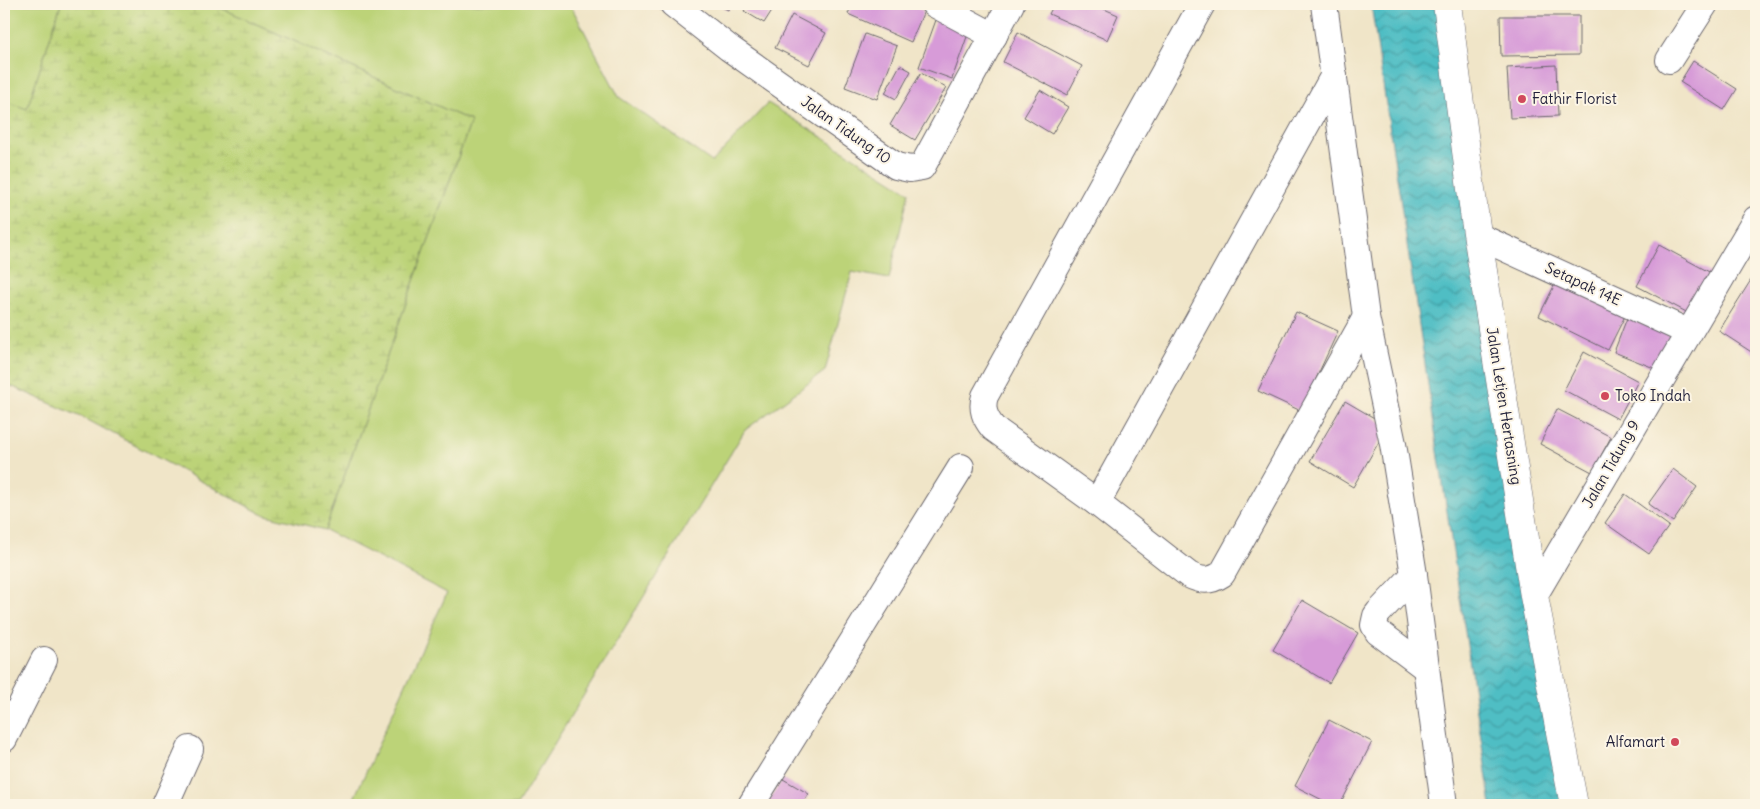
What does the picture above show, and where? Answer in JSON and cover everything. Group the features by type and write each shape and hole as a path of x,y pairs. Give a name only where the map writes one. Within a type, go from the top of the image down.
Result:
{"street":[{"name":"Jalan Tidung 10","path":"673,4 729,48 896,166 910,169 922,167 1011,4"},
{"path":"934,4 994,36"},
{"path":"1202,4 986,396 983,404 986,420 992,428 1098,503 1189,575 1199,580 1208,580 1222,574 1366,317"},
{"path":"1324,4 1366,317 1393,444 1414,576 1444,805"},
{"name":"Jalan Letjen Hertasning","path":"1447,4 1478,236 1534,596 1574,805"},
{"path":"1669,60 1705,4"},
{"path":"1098,503 1334,75"},
{"name":"Jalan Tidung 9","path":"1534,596 1756,219"},
{"name":"Setapak 14E","path":"1478,236 1688,332"},
{"path":"750,805 961,467"},
{"path":"1414,576 1379,612 1374,625 1378,632 1426,668"},
{"path":"4,739 44,660"},
{"path":"165,805 190,749"}],"green space":[{"path":"4,4 61,4 27,110 4,101"},
{"path":"61,4 212,4 471,121 325,530 262,514 86,419 4,383 4,101 27,109"},
{"path":"212,4 570,4 619,97 712,162 768,103 909,192 889,279 852,272 825,371 745,430 517,805 351,805 447,593 325,530 471,121"}],"water":[{"path":"1371,4 1440,4 1566,805 1491,805"}],"building":[{"path":"716,4 731,4 728,10"},
{"path":"748,4 776,4 764,23 744,11"},
{"path":"852,4 907,4 924,11 911,42 848,14"},
{"path":"1054,4 1093,4 1118,15 1107,40 1049,14"},
{"path":"1481,4 1498,4 1498,5 1482,7"},
{"path":"792,15 826,33 809,65 775,48"},
{"path":"1500,16 1579,16 1579,55 1501,56"},
{"path":"936,20 969,31 952,79 919,67"},
{"path":"1018,32 1082,66 1067,95 1003,62"},
{"path":"865,34 897,46 877,99 845,87"},
{"path":"1693,61 1737,89 1724,110 1680,82"},
{"path":"900,65 911,71 896,99 885,93"},
{"path":"1556,65 1558,116 1510,118 1507,68"},
{"path":"921,73 946,88 915,140 890,125"},
{"path":"1040,90 1068,107 1052,134 1024,117"},
{"path":"1659,245 1713,274 1692,315 1637,286"},
{"path":"1751,280 1756,283 1756,355 1719,331"},
{"path":"1556,282 1625,316 1608,350 1539,316"},
{"path":"1296,312 1338,331 1301,411 1258,391"},
{"path":"1627,318 1673,336 1659,370 1614,352"},
{"path":"1584,352 1638,381 1618,419 1564,390"},
{"path":"1345,401 1388,426 1353,487 1310,461"},
{"path":"1557,409 1611,437 1592,472 1540,444"},
{"path":"1673,469 1697,487 1673,522 1648,504"},
{"path":"1625,494 1669,526 1649,554 1605,523"},
{"path":"1302,600 1358,633 1329,683 1273,650"},
{"path":"1329,720 1372,742 1340,805 1332,805 1295,786"},
{"path":"783,779 809,794 802,805 766,805"}],"place":[{"name":"Fathir Florist","path":"1522,99"},
{"name":"Toko Indah","path":"1605,396"},
{"name":"Alfamart","path":"1675,742"}]}
